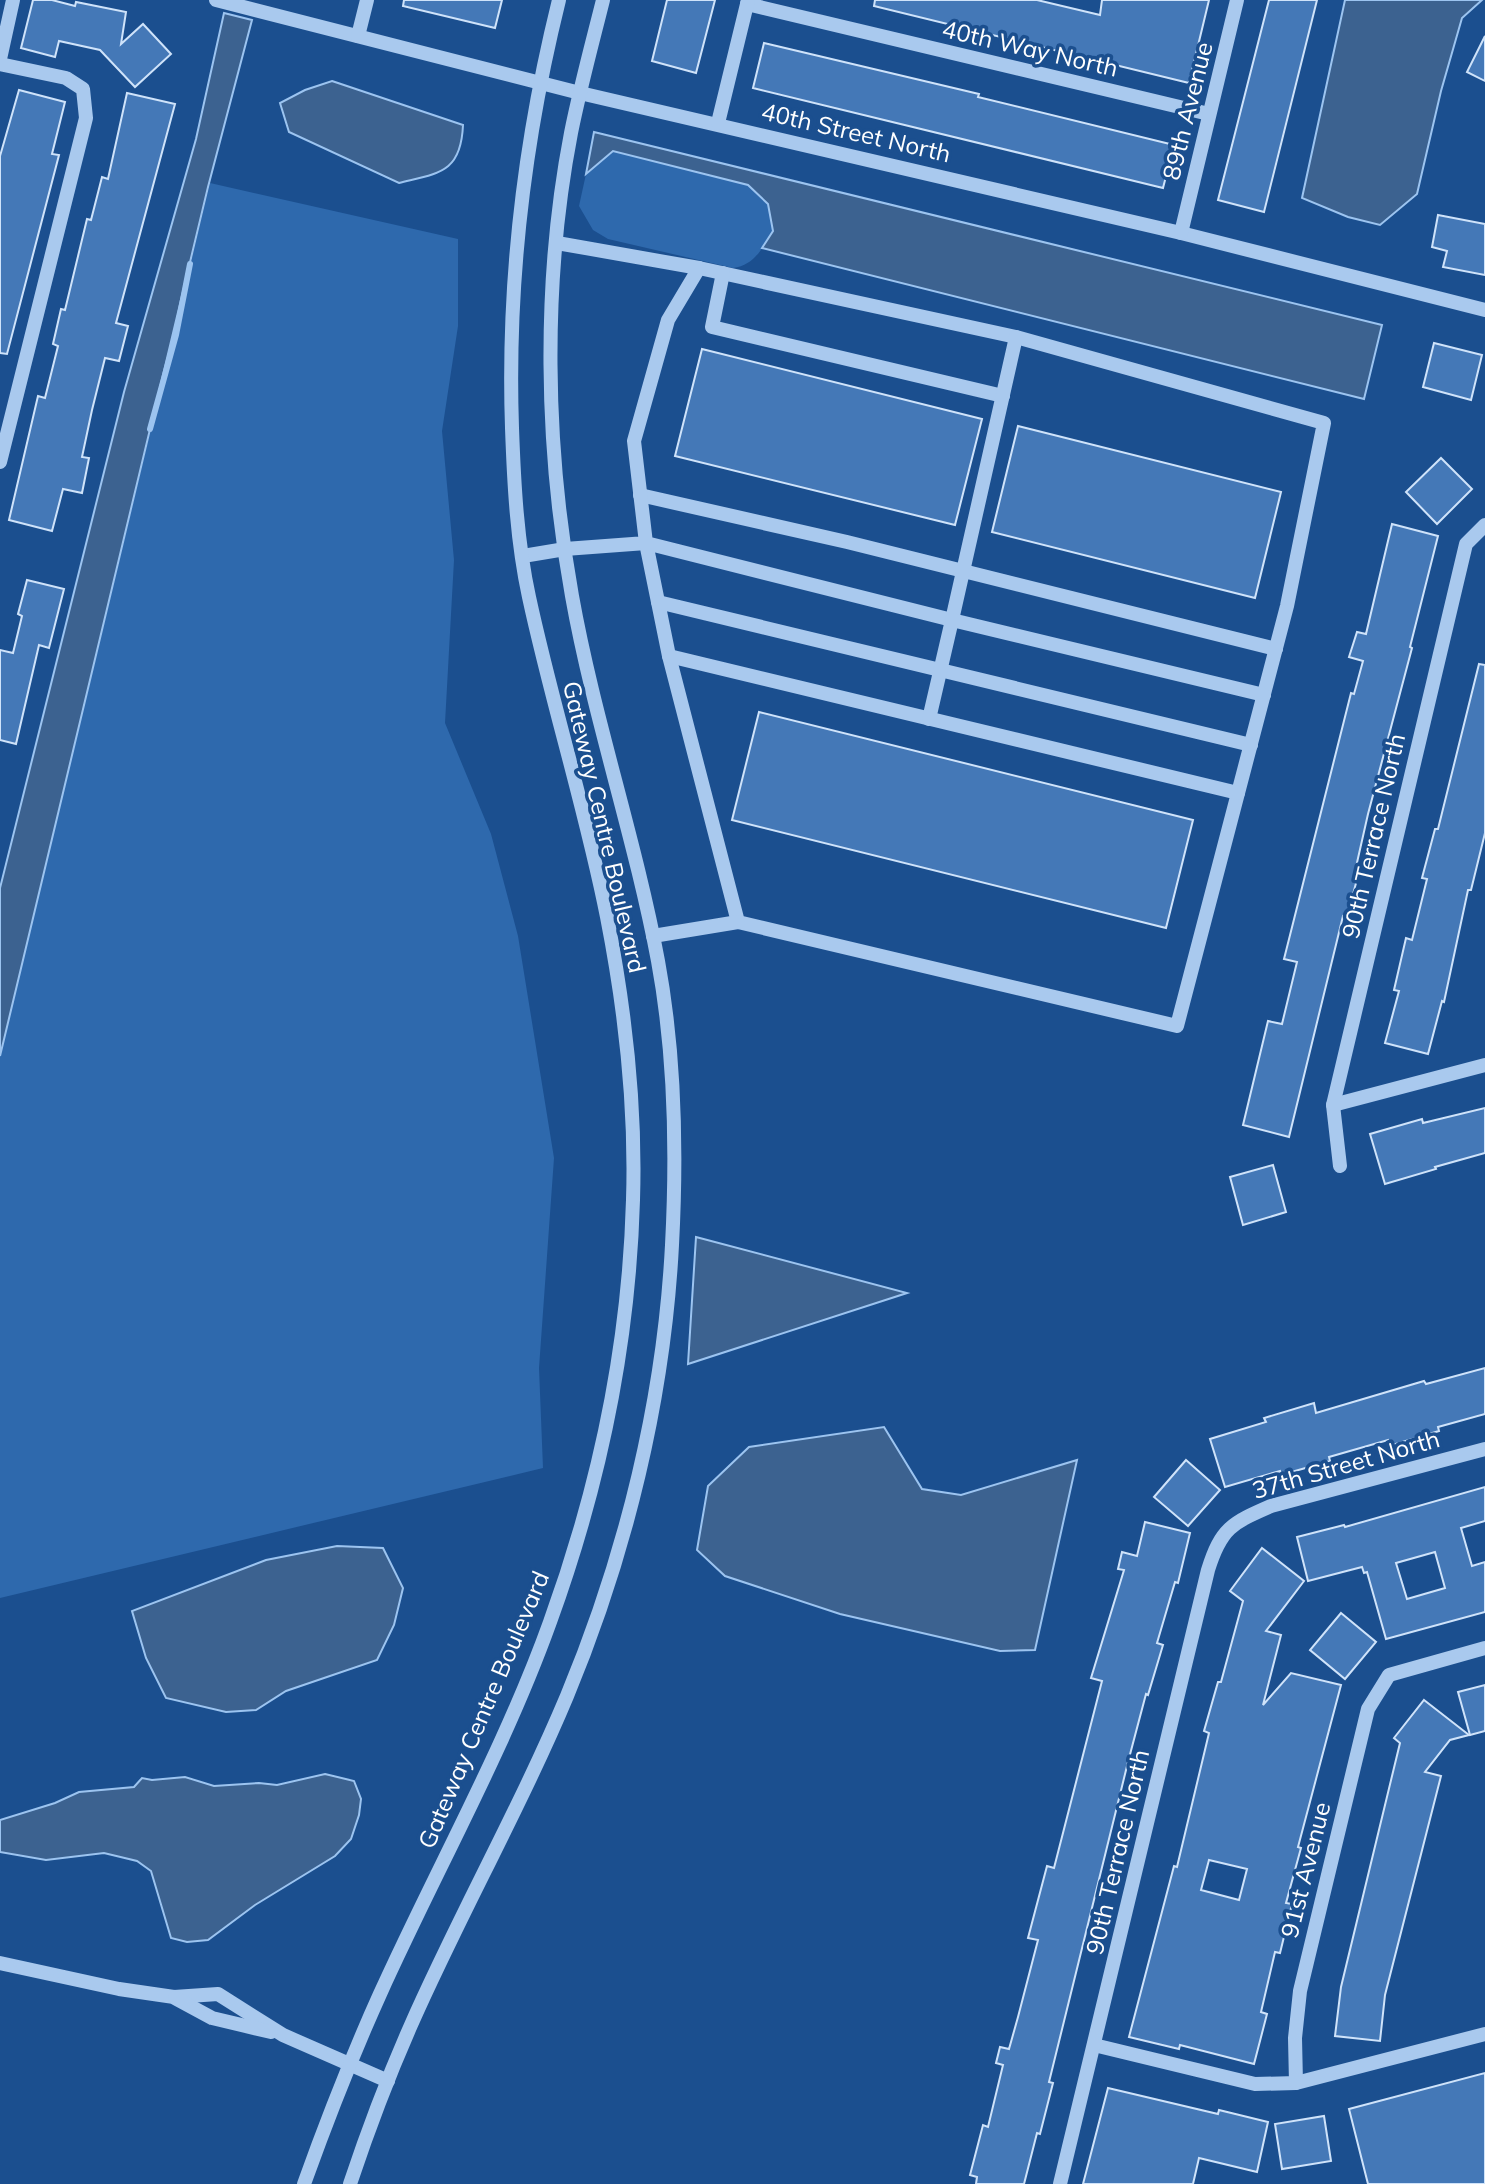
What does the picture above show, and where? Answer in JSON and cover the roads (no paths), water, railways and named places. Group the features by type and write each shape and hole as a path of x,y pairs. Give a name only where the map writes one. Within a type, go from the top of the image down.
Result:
{"street":[{"path":"0,462 86,118 83,89 66,78 0,61 13,0"},
{"path":"358,36 367,0"},
{"name":"Gateway Centre Boulevard","path":"304,2184 349,2065 549,1627 580,1532 600,1454 617,1367 627,1288 633,1184 631,1111 622,1018 607,916 528,592 513,480 512,294 527,151 539,81 559,0"},
{"name":"Gateway Centre Boulevard","path":"350,2184 411,2024 566,1700 598,1614 647,1437 666,1308 672,1246 674,1151 669,1050 659,968 640,873 572,597 554,440 552,347 557,243 569,149 603,0"},
{"name":"89th Avenue","path":"1181,233 1237,0"},
{"name":"40th Street North","path":"221,1 580,93 1181,233 1485,310"},
{"path":"718,123 748,2"},
{"name":"40th Way North","path":"748,2 1209,114"},
{"path":"557,243 699,268 1016,337 1324,423 1287,606 1177,1026 738,922 653,936"},
{"path":"699,268 668,320 634,441 646,543 669,656 738,922"},
{"path":"723,273 712,327 1003,396"},
{"path":"929,719 1016,337"},
{"path":"640,495 847,542 1276,649"},
{"name":"90th Terrace North","path":"1340,1166 1333,1105 1466,544 1485,525"},
{"path":"523,556 565,549 646,543 1264,695"},
{"path":"658,602 1251,745"},
{"path":"669,656 1238,793"},
{"path":"1333,1105 1485,1065"},
{"name":"37th Street North","path":"1224,1532 1242,1519 1271,1506 1485,1449"},
{"name":"90th Terrace North","path":"1060,2184 1208,1570 1224,1532"},
{"name":"91st Avenue","path":"1296,2083 1295,2038 1307,1954 1368,1709 1389,1675 1485,1648"},
{"path":"0,1963 119,1989 174,1997 218,1994 283,2035 388,2081"},
{"path":"174,1997 212,2018 283,2035"},
{"path":"1094,2045 1255,2084 1296,2083 1485,2034"}],"waterway":[{"path":"150,429 176,335 190,264"}]}
